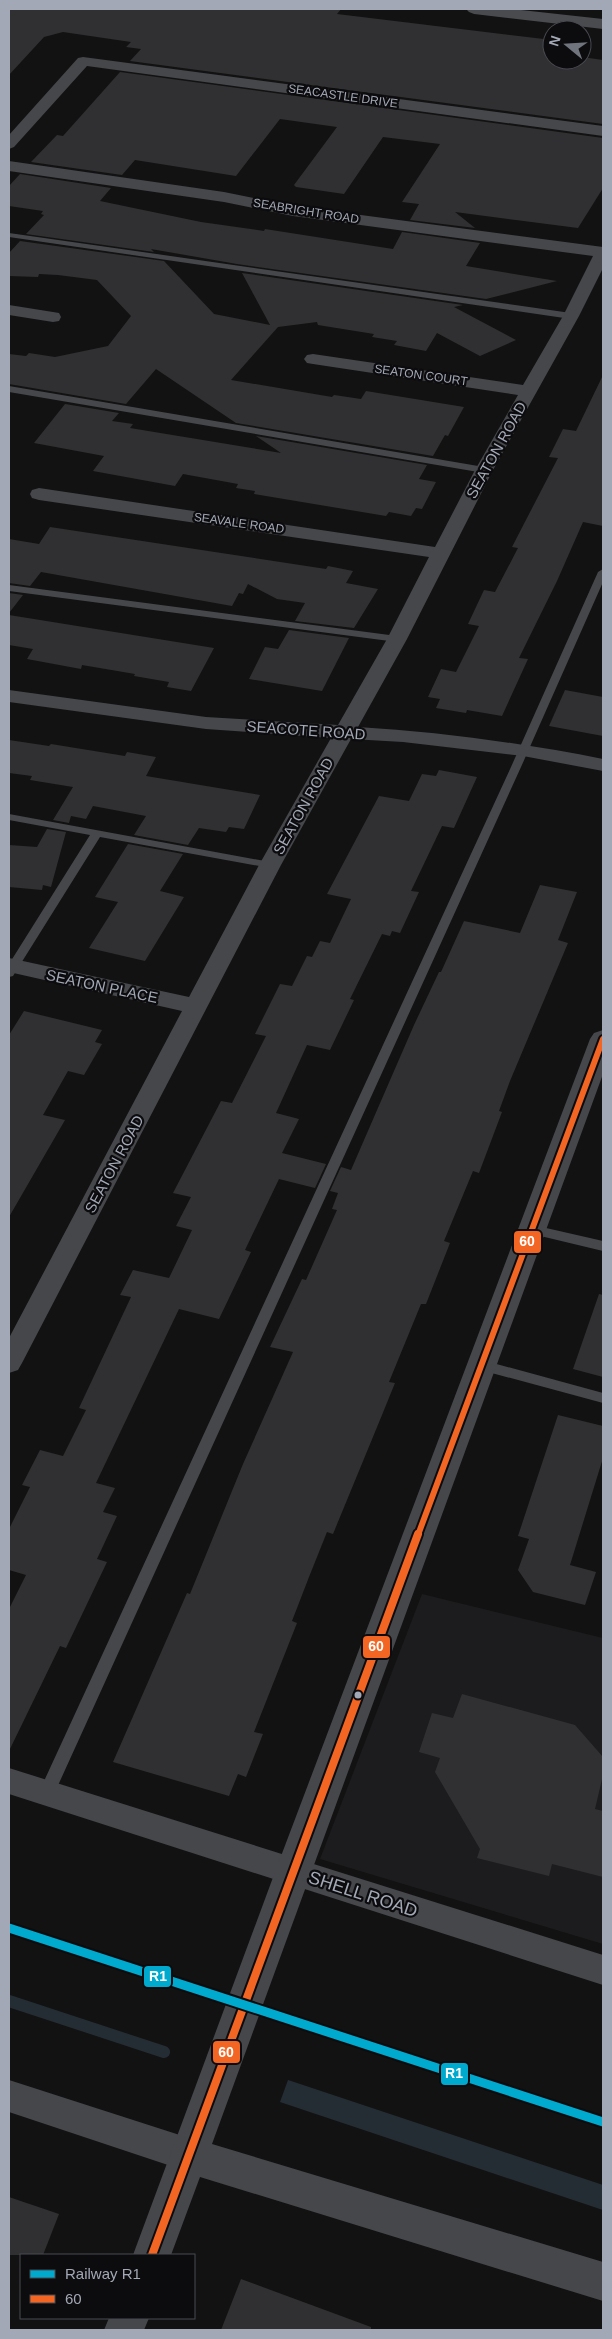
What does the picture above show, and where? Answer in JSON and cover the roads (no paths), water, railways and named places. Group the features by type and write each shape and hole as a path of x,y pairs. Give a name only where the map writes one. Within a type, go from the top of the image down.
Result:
{"main road":[{"path":"474,9 603,24"}],"street":[{"name":"SEACASTLE DRIVE","path":"9,144 83,61 603,131"},
{"name":"SEABRIGHT ROAD","path":"9,166 224,197 293,211 603,253"},
{"name":"SEATON ROAD","path":"9,1363 20,1319 196,1006 270,864 397,639 484,470 571,316 603,253"},
{"path":"9,310 52,317"},
{"name":"SEATON COURT","path":"313,359 529,391"},
{"name":"SEAVALE ROAD","path":"39,494 440,553"},
{"name":"SEACOTE ROAD","path":"9,696 206,723 403,736 523,750 603,765"},
{"name":"SEATON PLACE","path":"10,968 196,1006"},
{"path":"152,2254 292,1872 603,1039"},
{"name":"SHELL ROAD","path":"9,1780 603,1970"},
{"path":"9,2096 189,2155 603,2282"}],"lane":[{"path":"9,235 571,316"},
{"path":"9,390 484,470"},
{"path":"47,1792 603,572"},
{"path":"9,588 397,639"},
{"path":"9,818 270,864"},
{"path":"10,968 96,834"},
{"path":"532,1230 603,1246"},
{"path":"482,1365 603,1398"}],"waterway":[{"path":"9,2001 164,2052"}],"rail line":[{"name":"R1","path":"9,1928 603,2122"}]}
